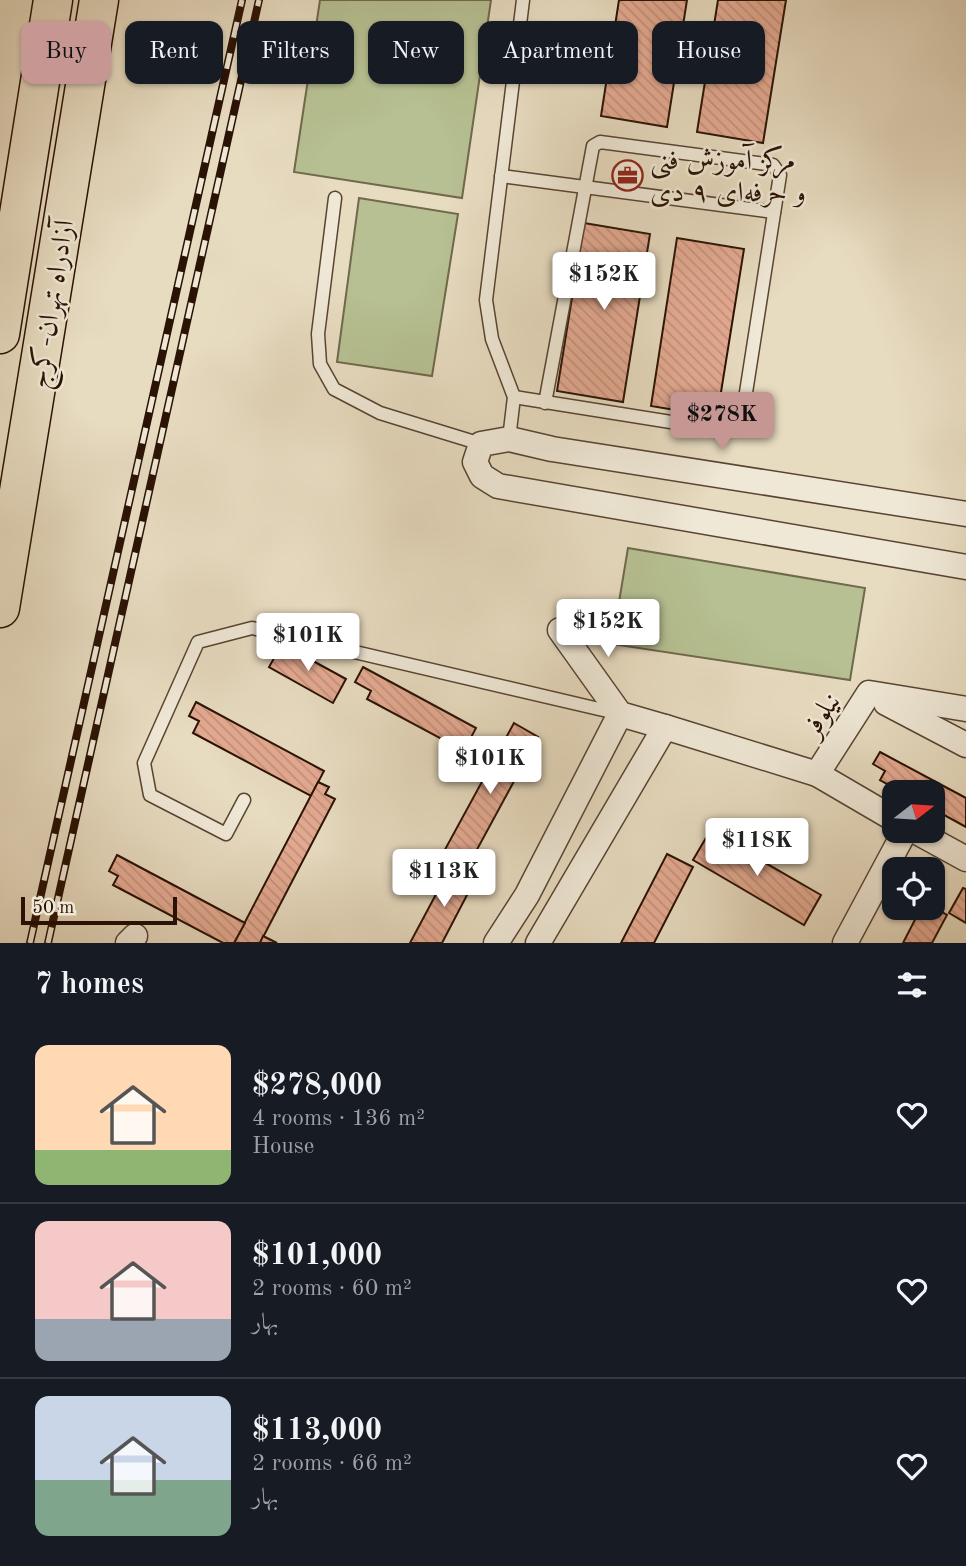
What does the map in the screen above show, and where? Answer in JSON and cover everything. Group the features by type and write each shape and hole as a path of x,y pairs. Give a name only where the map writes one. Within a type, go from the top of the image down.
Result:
{"highway":[{"path":"0,334 53,0"},
{"name":"آزادراه تهران-کرج","path":"0,608 99,0"}],"street":[{"path":"966,514 552,449 509,439 481,444 475,462 482,475 498,486 966,567"},
{"path":"560,630 620,714 817,774"},
{"path":"869,694 966,745"},
{"name":"نیلوفر","path":"882,812 817,774 869,694 966,709"},
{"path":"496,943 527,895 620,714"},
{"path":"538,943 665,727"},
{"path":"845,943 898,844"},
{"path":"939,844 966,859"},
{"path":"527,895 525,910 529,918 537,921 546,919 557,911"}],"lane":[{"path":"509,439 514,397 492,339 486,300 523,0"},
{"path":"514,397 545,403 721,430 742,418 780,175 773,165 600,142 593,146 545,403"},
{"path":"501,176 774,212"},
{"path":"335,198 317,334 320,364 334,389 380,413 481,444"},
{"path":"244,800 226,834 150,795 144,762 198,642 252,628 620,714"}],"green space":[{"path":"320,0 491,0 488,21 478,21 479,84 462,198 294,172 307,84 354,84 354,21 317,21"},
{"path":"359,198 458,214 432,376 337,362"},
{"path":"628,548 865,588 850,680 612,644"}],"building":[{"path":"619,0 687,0 684,21 652,21 652,84 674,84 667,127 601,116 606,84 638,84 638,21 616,21"},
{"path":"718,0 786,0 763,143 697,132 705,84 765,84 765,21 715,21"},
{"path":"584,223 650,234 623,402 557,391"},
{"path":"677,238 744,249 717,417 651,406"},
{"path":"282,644 346,679 333,703 269,667"},
{"path":"363,667 476,728 464,751 367,699 371,691 355,682"},
{"path":"196,702 324,771 311,796 193,733 199,721 189,716"},
{"path":"514,723 538,737 467,868 442,855"},
{"path":"880,752 932,780 882,781 880,780 885,771 873,764"},
{"path":"318,782 329,787 325,794 335,799 260,943 234,943"},
{"path":"945,787 966,798 966,827 945,816"},
{"path":"710,831 821,895 804,925 693,860"},
{"path":"667,854 693,867 654,943 621,943"},
{"path":"117,855 245,923 234,943 223,943 113,885 118,876 109,871"},
{"path":"464,866 478,874 442,943 410,943 442,883 453,888"},
{"path":"963,888 966,889 966,923 949,913"},
{"path":"915,920 944,920 932,943 903,943"},
{"path":"263,936 277,943 260,943"}],"railway":[{"path":"30,943 242,0"},
{"path":"48,943 259,0"}],"place":[{"name":"مرکز آموزش فنی و حرفه‌ای ۹ دی","path":"627,175"}]}
